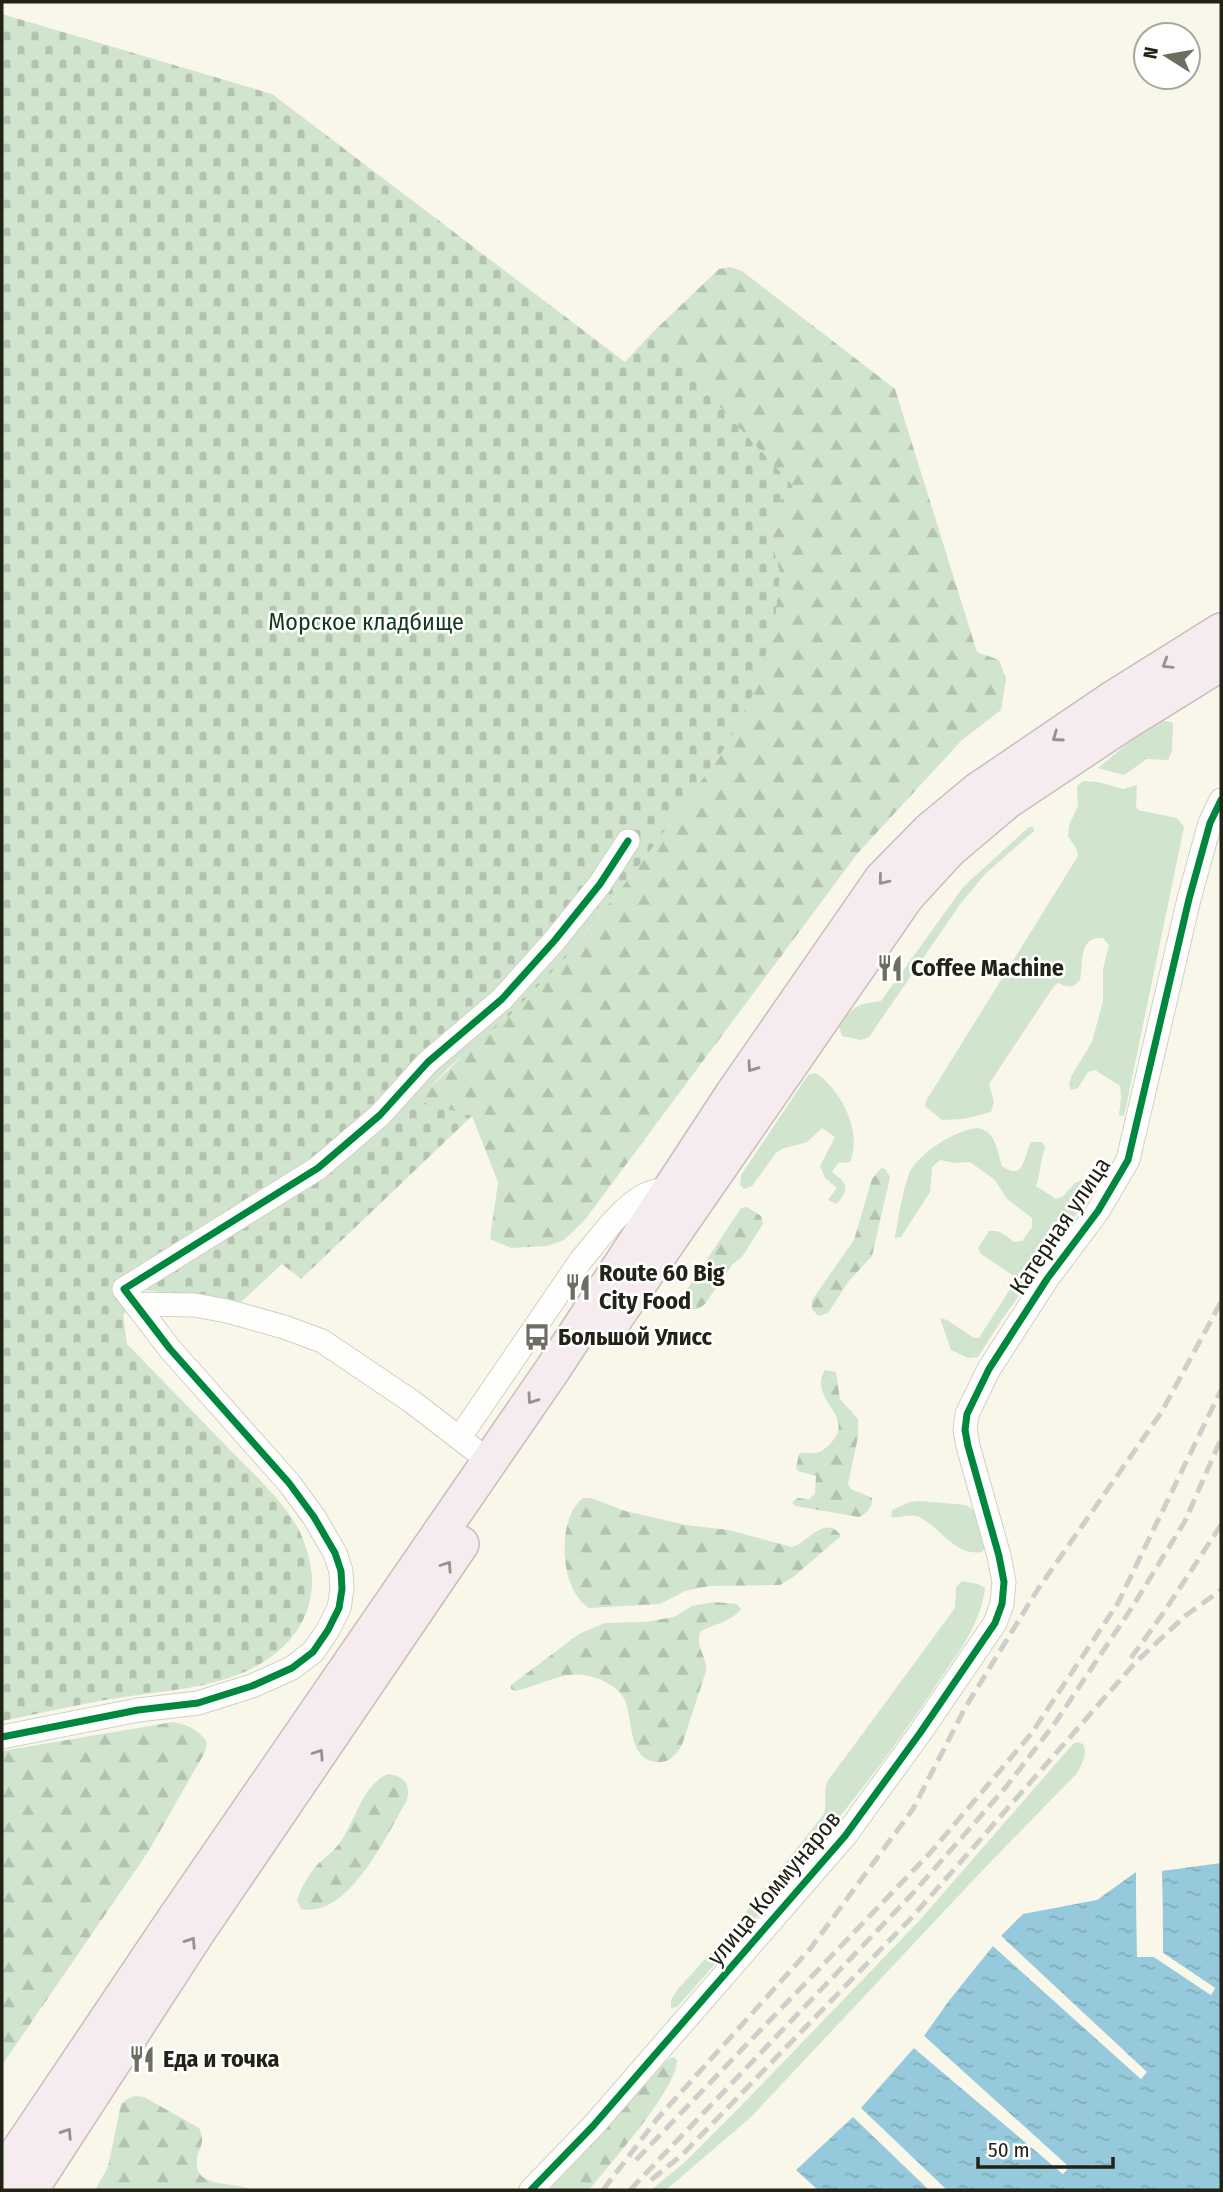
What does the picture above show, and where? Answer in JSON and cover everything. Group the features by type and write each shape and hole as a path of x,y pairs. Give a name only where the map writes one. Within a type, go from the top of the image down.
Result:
{"highway":[{"path":"30,2190 196,1934 663,1247 906,897 950,849 1117,711 1221,631"},
{"path":"2,2176 174,1920 553,1369 672,1187 882,880 929,831 976,791 1117,711 1221,663"}],"street":[{"name":"Катерная улица","path":"1003,1583 999,1556 968,1446 965,1430 967,1414 976,1391 1008,1338 1047,1279 1098,1211 1128,1160 1189,899 1210,823 1221,800"},
{"path":"2,1737 138,1710 198,1703 253,1686 292,1668 313,1652 339,1608 341,1571 335,1553 314,1517 289,1483 170,1349 124,1289 318,1168 380,1115 428,1062 502,999 600,884 628,841"},
{"path":"460,1437 597,1242 646,1194 672,1187"},
{"path":"137,1304 194,1305 226,1311 285,1327 322,1341 460,1437 489,1461"},
{"name":"улица Коммунаров","path":"531,2190 593,2126 845,1836 995,1623 1002,1604 1003,1583"}],"green space":[{"name":"Морское кладбище","path":"2,14 272,94 625,362 652,333 793,486 766,518 780,574 775,620 757,687 727,745 644,859 567,956 509,1016 448,1068 418,1101 472,1116 301,1279 282,1264 240,1303 145,1290 123,1315 127,1344 282,1504 297,1527 309,1559 312,1580 310,1600 294,1635 280,1650 263,1662 216,1682 104,1700 2,1721"},
{"path":"730,267 742,271 895,389 977,652 999,660 1006,679 1001,710 962,740 857,854 584,1221 564,1240 547,1246 511,1248 490,1239 498,1182 472,1116 417,1101 584,935 644,859 727,745 780,574 766,518 792,486 652,333 719,269"},
{"path":"1164,721 1173,724 1172,751 1168,760 1147,759 1124,775 1098,768 1127,744"},
{"path":"1083,781 1123,789 1137,785 1138,810 1177,818 1184,827 1125,1112 1123,1116 1119,1115 1120,1086 1095,1070 1088,1072 1078,1088 1071,1090 1069,1085 1092,1042 1103,1001 1103,969 1109,945 1103,938 1089,941 1085,946 1080,980 1075,985 1058,983 1054,986 989,1084 994,1102 991,1112 964,1119 942,1120 925,1106 926,1101 1078,856 1068,836 1069,825 1078,806 1077,786"},
{"path":"1029,827 1033,827 1034,831 986,873 961,903 869,1037 861,1040 842,1036 839,1027 848,1015 856,1007 881,1001 964,886"},
{"path":"816,1073 834,1090 852,1125 854,1138 850,1162 838,1163 832,1172 844,1183 844,1194 836,1204 828,1200 837,1188 825,1178 820,1166 835,1137 822,1128 807,1142 776,1153 752,1186 744,1189 740,1185 741,1175 808,1075"},
{"path":"976,1128 992,1137 1002,1166 1010,1170 1015,1171 1022,1165 1031,1142 1042,1142 1045,1148 1036,1186 1056,1199 1063,1196 1075,1183 1089,1177 1101,1165 1104,1169 1085,1202 978,1357 968,1358 951,1350 940,1318 974,1338 979,1338 1017,1278 981,1254 978,1248 989,1231 1000,1232 1014,1242 1022,1241 1032,1227 1032,1218 1007,1199 995,1180 970,1162 940,1160 932,1167 930,1192 901,1237 895,1238 904,1191 912,1168 941,1142"},
{"path":"881,1168 885,1169 890,1177 872,1256 848,1282 828,1313 818,1316 812,1309 812,1300 854,1240 872,1179"},
{"path":"747,1207 761,1216 763,1224 742,1257 732,1265 705,1304 698,1309 686,1306 684,1294 741,1208"},
{"path":"825,1370 836,1372 840,1399 858,1419 858,1437 848,1484 851,1489 872,1498 868,1510 859,1517 795,1506 792,1502 798,1498 809,1499 815,1494 816,1476 796,1468 799,1454 821,1451 837,1435 836,1417 822,1391 821,1381"},
{"path":"583,1498 591,1498 625,1511 686,1525 729,1530 792,1547 822,1529 835,1530 841,1536 780,1585 709,1586 685,1591 660,1604 589,1608 579,1599 572,1586 565,1554 568,1522 574,1508"},
{"path":"910,1502 966,1505 975,1511 985,1548 982,1552 956,1546 919,1517 891,1517 892,1510"},
{"path":"962,1581 985,1588 982,1602 973,1628 935,1687 812,1852 677,2007 671,2008 671,2000 678,1989 735,1926 824,1814 827,1782 955,1608 956,1587"},
{"path":"714,1602 737,1604 741,1609 732,1617 700,1632 699,1644 706,1671 682,1745 669,1760 657,1762 640,1753 632,1734 626,1703 618,1690 611,1685 595,1678 572,1675 515,1691 511,1689 511,1685 579,1634 605,1623 645,1622 674,1617 692,1606"},
{"path":"173,1722 188,1726 200,1734 207,1742 205,1752 148,1852 2,2065 2,1751"},
{"path":"1077,1742 1083,1744 1085,1751 1077,1773 751,2117 666,2190 651,2190 685,2162 740,2107 919,1921"},
{"path":"388,1774 405,1782 408,1794 377,1852 350,1888 335,1901 319,1909 301,1909 297,1901 309,1876 339,1844 371,1787"},
{"path":"673,2057 677,2060 666,2089 589,2190 549,2190 667,2060"},
{"path":"135,2096 144,2097 199,2128 202,2143 197,2165 204,2178 252,2190 95,2190 108,2167 121,2104"}],"water":[{"path":"1221,1863 1221,2190 947,2190 861,2108 914,2048 1063,2174 1069,2167 924,2036 993,1946 1141,2079 1146,2072 1001,1936 1023,1914 1097,1900 1136,1872 1137,1957 1154,1957 1211,1995 1215,1988 1163,1953 1162,1871"},
{"path":"853,2117 929,2190 818,2190 796,2170"}],"pier":[{"path":"1159,1871 1162,1871 1163,1953 1215,1988 1211,1995 1154,1957 1137,1957 1136,1872 1140,1872 1141,1954 1156,1954 1211,1989 1160,1955"},
{"path":"1001,1936 1147,2072 1141,2079 993,1946 996,1944 1141,2074 999,1939"},
{"path":"924,2036 1069,2167 1063,2174 914,2048 916,2046 1063,2170 1064,2168 922,2039"}],"railway":[{"path":"603,2190 657,2119 810,1949 913,1809 965,1708 1038,1589 1161,1413 1221,1302"},
{"path":"636,2160 931,1852 1031,1734 1118,1603 1221,1390"},
{"path":"630,2190 914,1892 1006,1787 1055,1723 1133,1606 1185,1521 1221,1439"},
{"path":"1131,1658 1221,1525"},
{"path":"651,2180 682,2155 914,1915 1135,1663 1185,1616 1221,1590"}],"cycle path":[{"path":"531,2190 593,2126 845,1836 995,1623 1002,1604 1004,1582 968,1446 965,1430 967,1414 989,1369 1047,1279 1098,1211 1128,1160 1189,899 1210,823 1221,800"},
{"path":"2,1737 138,1710 198,1703 252,1686 292,1668 313,1652 339,1608 341,1571 335,1553 314,1517 289,1483 170,1349 124,1289 318,1168 380,1115 428,1062 502,999 600,884 628,841"}],"place":[{"name":"Coffee Machine","path":"890,968"},
{"name":"Route 60 Big City Food","path":"578,1287"},
{"name":"Большой Улисс","path":"537,1337"},
{"name":"Еда и точка","path":"142,2059"}]}
